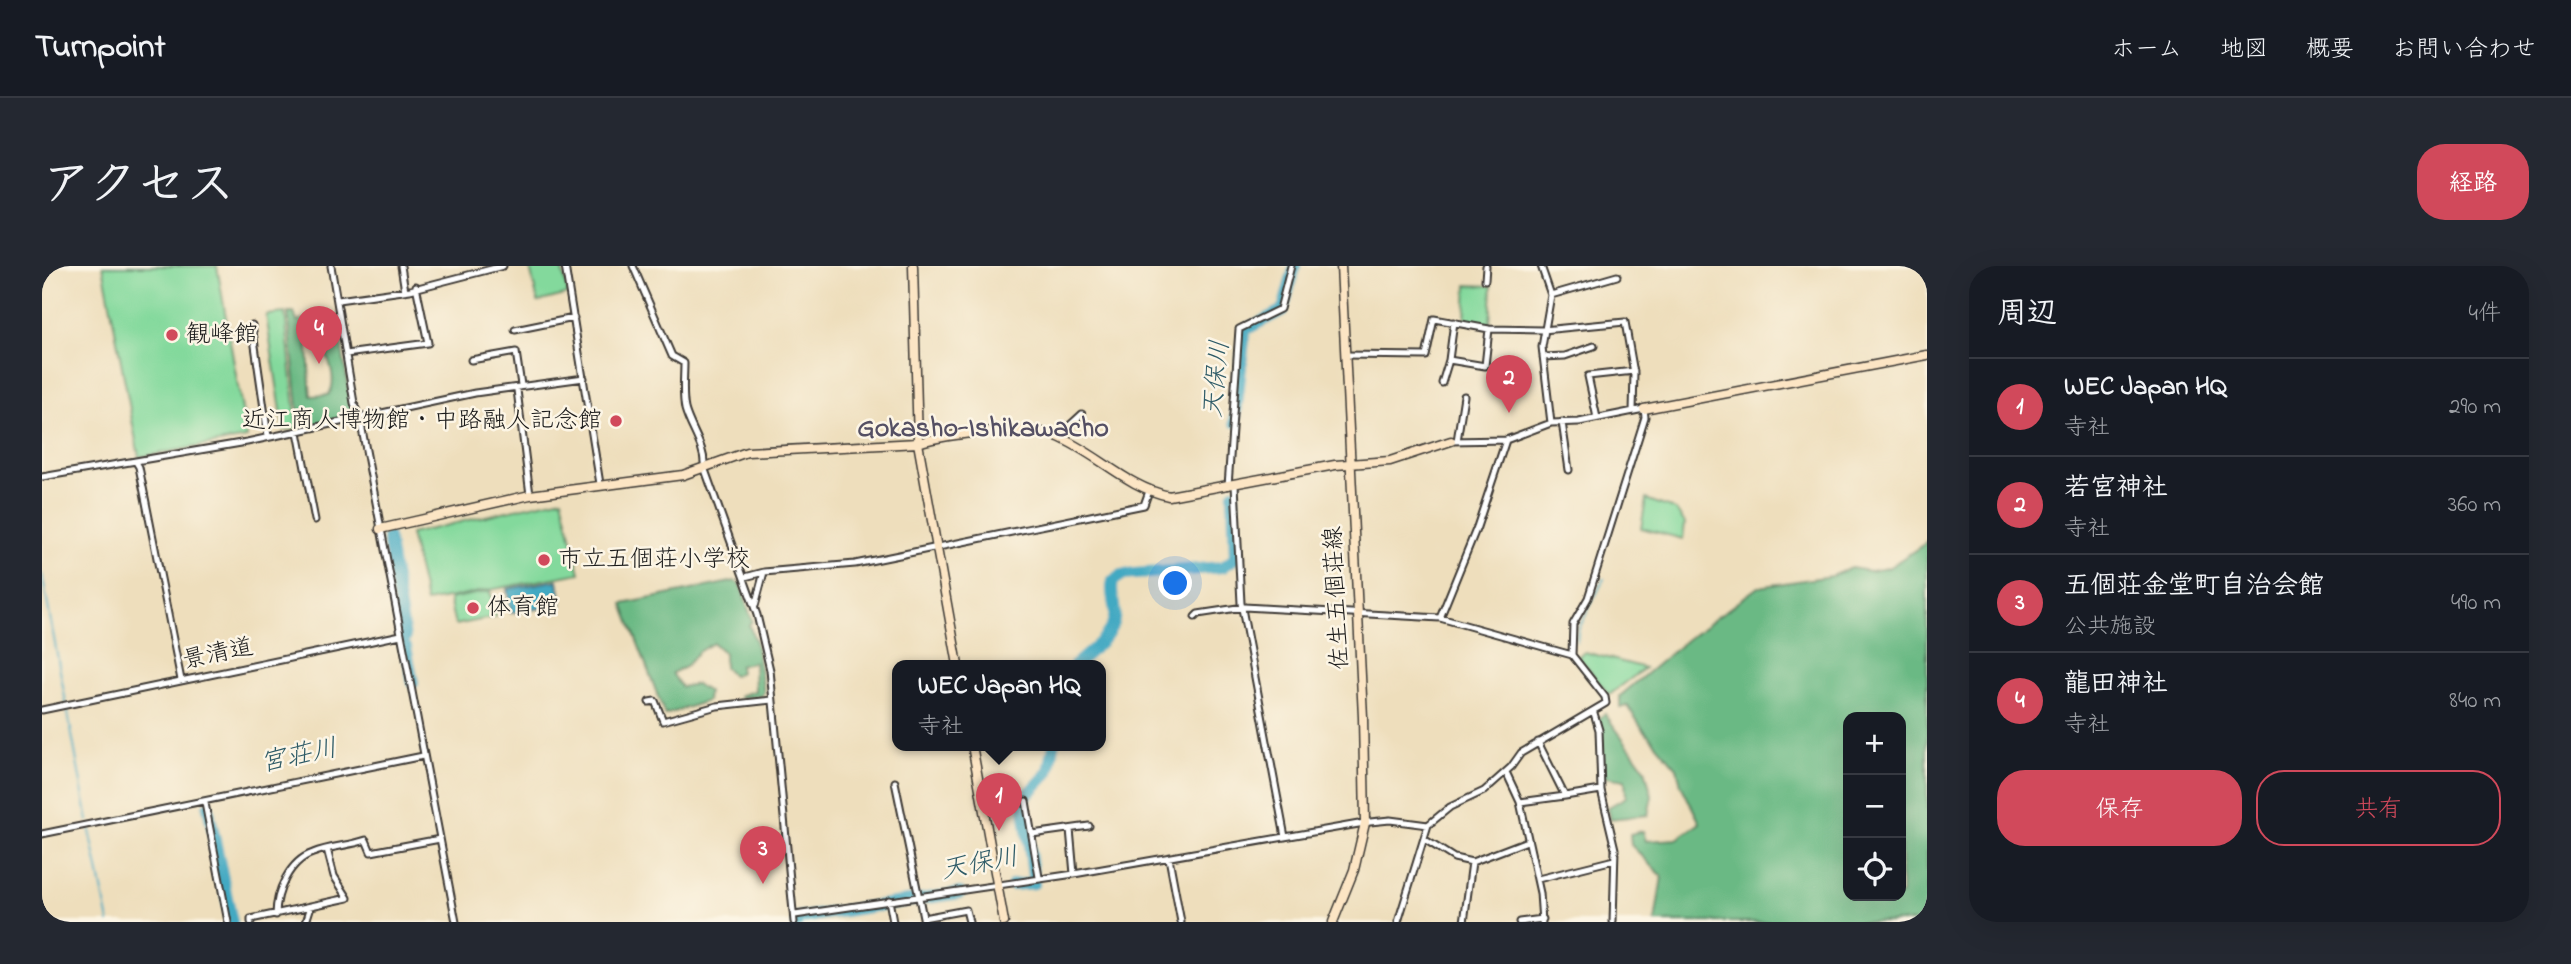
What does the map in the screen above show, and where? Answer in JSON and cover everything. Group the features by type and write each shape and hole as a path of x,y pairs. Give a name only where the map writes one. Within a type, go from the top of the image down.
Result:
{"street":[{"path":"331,266 358,419 456,922"},
{"path":"401,266 405,291"},
{"path":"338,300 405,291 416,286 503,266"},
{"path":"565,266 600,484"},
{"path":"632,266 672,356 684,363 685,407 755,607 770,670 794,918 997,887 1035,878 1074,874 1365,823 1390,820 1428,825"},
{"path":"913,266 918,443 957,660"},
{"path":"1285,837 1244,607 1241,603 1231,486 1239,329 1280,309 1291,266"},
{"name":"佐生五個荘線","path":"1334,922 1354,870 1365,823 1359,614 1340,266"},
{"path":"1485,280 1486,266"},
{"path":"1541,266 1551,295 1543,330 1543,358 1551,423"},
{"path":"1551,295 1618,276"},
{"path":"346,354 428,343 416,286"},
{"path":"515,330 574,318"},
{"path":"1345,355 1426,356 1434,319 1489,328 1543,330 1625,322 1634,371 1633,411"},
{"path":"1443,383 1454,322"},
{"path":"252,325 268,436"},
{"path":"1449,360 1485,366 1489,328"},
{"path":"1543,358 1565,356 1594,346"},
{"path":"471,360 516,352 530,495"},
{"path":"380,529 530,495 600,484 667,478 734,456 772,448 918,443 935,438 1024,430 1058,436 1149,492 1169,496 1349,464 1390,461 1454,441 1506,440 1551,423 1597,418 1927,355"},
{"path":"1597,418 1588,376 1634,371"},
{"path":"42,477 298,432 475,393 584,378"},
{"path":"1454,441 1464,396"},
{"path":"1572,655 1573,624 1588,598 1645,417 1644,409"},
{"path":"1058,436 1082,414"},
{"path":"1562,422 1569,470"},
{"path":"298,432 315,520"},
{"path":"1440,618 1477,527 1506,440"},
{"path":"136,462 181,680"},
{"path":"745,577 764,572 855,564 1144,505 1149,492"},
{"path":"755,607 764,572"},
{"path":"1195,617 1198,614 1244,607 1440,618 1572,655 1605,697 1606,703 1594,713 1521,753 1506,772 1484,791 1450,807 1428,825 1398,922"},
{"name":"景清道","path":"42,710 401,635"},
{"path":"649,702 655,701 663,721 716,706 772,699"},
{"path":"1594,713 1599,730 1601,790 1615,849 1613,922"},
{"path":"1538,742 1565,796"},
{"path":"973,751 1004,922"},
{"path":"42,834 205,803 423,756"},
{"path":"1506,772 1520,802 1527,841 1538,878 1543,920 1518,922"},
{"path":"895,782 923,920 966,910 969,922"},
{"path":"1520,802 1601,790"},
{"path":"1026,801 1032,834 1035,878"},
{"path":"205,803 228,922"},
{"path":"1032,834 1089,826"},
{"path":"1070,828 1074,874"},
{"path":"276,915 276,897 284,881 310,853 366,840 371,852 440,839"},
{"path":"1424,839 1454,858 1472,862 1527,841"},
{"path":"251,922 251,919 348,898 334,876 327,849"},
{"path":"1169,858 1181,922"},
{"path":"1538,878 1614,860"},
{"path":"1464,922 1472,862"},
{"path":"889,903 893,922"},
{"path":"306,922 311,906"}],"green space":[{"path":"103,266 217,266 247,438 139,457"},
{"path":"561,266 568,294 538,302 530,268"},
{"path":"1467,285 1492,286 1490,325 1465,320"},
{"path":"285,313 297,428 284,430 266,315"},
{"path":"288,313 294,313 297,321 306,319 310,325 306,334 311,396 328,395 331,391 332,375 327,356 328,351 337,349 334,334 324,336 325,343 318,341 315,326 324,322 327,332 339,330 353,417 300,427"},
{"path":"562,498 580,573 426,602 410,534"},
{"path":"1646,499 1676,510 1685,523 1683,539 1641,528"},
{"path":"1927,542 1927,922 1655,922 1662,876 1631,845 1630,834 1643,831 1646,841 1677,839 1700,823 1681,785 1677,768 1640,725 1628,706 1620,708 1620,696 1685,641 1758,587 1831,576 1851,568 1870,571 1888,568"},
{"path":"735,581 741,585 752,621 749,625 755,640 764,692 761,696 740,698 741,695 755,691 754,662 739,666 740,672 733,676 724,667 724,653 713,643 698,652 685,667 672,673 681,687 696,684 708,692 707,701 665,715 623,604"},
{"name":"体育館","path":"490,591 496,617 455,625 449,599"},
{"path":"1585,652 1645,668 1609,695 1578,656"},
{"path":"1605,714 1645,769 1652,796 1648,815 1610,819 1607,808 1626,797 1625,780 1604,777 1602,730 1598,719"}],"water":[{"path":"558,580 562,605 511,613 507,589"}],"waterway":[{"name":"天保川","path":"1235,422 1245,330 1283,310 1295,266"},
{"name":"天保川","path":"1080,660 1112,626 1115,614 1113,581 1122,575 1223,567 1235,558 1233,493"},
{"name":"宮荘川","path":"388,538 405,638"},
{"path":"42,574 88,821"},
{"path":"1577,642 1578,630 1604,579"},
{"name":"宮荘川","path":"406,647 413,683"},
{"name":"天保川","path":"1013,885 1034,883 1023,800 1049,772 1053,751"},
{"name":"宮荘川","path":"208,807 232,922"},
{"path":"89,826 109,922"},
{"name":"天保川","path":"797,922 798,918 960,893"}],"place":[{"name":"観峰館","path":"172,335"},
{"name":"龍田神社","path":"319,364"},
{"name":"若宮神社","path":"1509,413"},
{"name":"近江商人博物館・中路融人記念館","path":"616,421"},
{"name":"市立五個荘小学校","path":"544,560"},
{"name":"体育館","path":"473,608"},
{"name":"WEC Japan HQ","path":"999,831"},
{"name":"五個荘金堂町自治会館","path":"763,884"}],"district":[{"name":"Gokasho-Ishikawacho","path":"983,429"}]}
